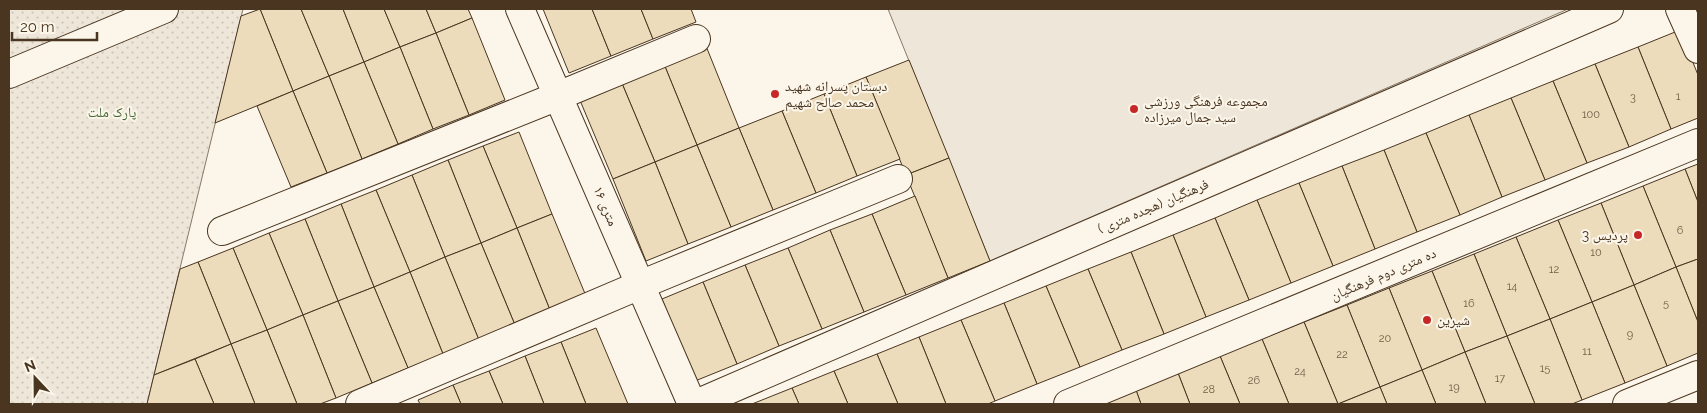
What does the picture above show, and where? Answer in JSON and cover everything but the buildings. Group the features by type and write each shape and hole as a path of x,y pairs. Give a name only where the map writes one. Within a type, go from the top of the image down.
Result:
{"street":[{"path":"9,74 164,9"},
{"name":"۱۶ متری","path":"520,9 692,404"},
{"name":"فرهنگیان (هجده متری )","path":"696,404 1609,9"},
{"path":"1680,9 1698,49"},
{"path":"222,231 696,39"},
{"name":"ده متری دوم فرهنگیان","path":"1068,404 1698,143"},
{"path":"360,404 640,285 898,179"},
{"path":"1627,404 1698,375"}],"green space":[{"name":"پارک ملت","path":"9,9 243,9 147,404 9,404"},
{"name":"مجموعه فرهنگی ورزشی سید جمال میرزاده","path":"888,9 1568,9 990,261"}],"place":[{"name":"دبستان پسرانه شهید محمد صالح شهیم","path":"775,94"},
{"name":"مجموعه فرهنگی ورزشی سید جمال میرزاده","path":"1134,109"},
{"name":"پردیس 3","path":"1638,235"},
{"name":"شیرین","path":"1427,320"}]}
